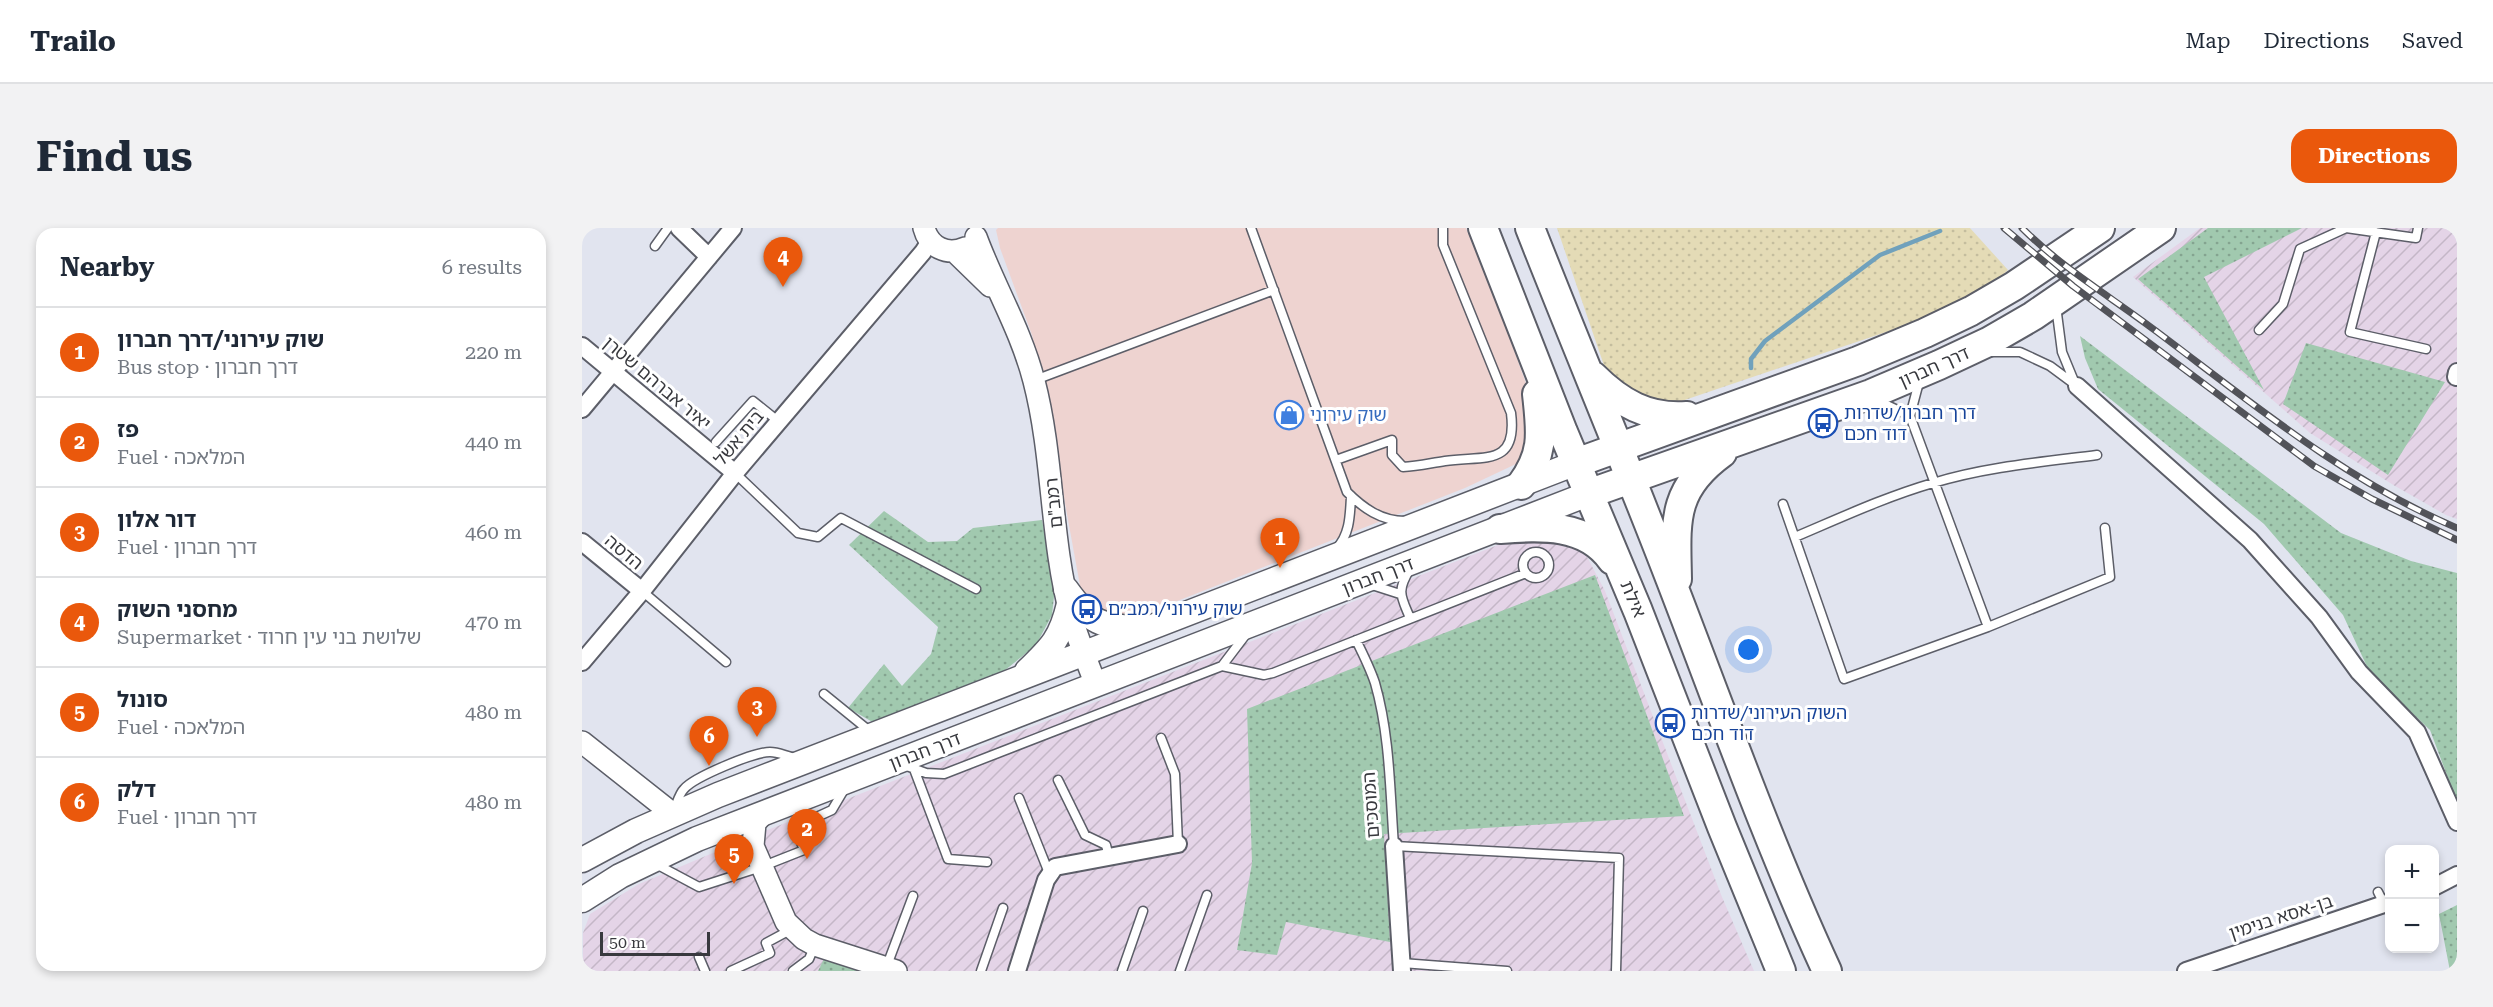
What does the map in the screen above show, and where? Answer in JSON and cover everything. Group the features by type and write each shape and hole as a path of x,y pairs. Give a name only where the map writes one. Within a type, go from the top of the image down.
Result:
{"highway":[{"name":"אילת","path":"1483,228 1505,279 1575,463 1626,582 1722,827 1782,971"},
{"path":"1530,228 1584,367 1632,479 1765,822 1827,971"},
{"name":"דרך חברון","path":"1575,463 1858,361 1971,311 2014,286 2100,228"},
{"name":"דרך חברון","path":"1588,494 1855,400 1922,373 2015,327 2161,228"},
{"path":"1521,485 1537,460 1540,447 1541,430 1534,359"},
{"path":"1584,367 1611,394 1632,407 1654,415 1673,417 1707,414"},
{"path":"1677,596 1676,528 1680,505 1690,484 1702,467 1740,441"},
{"path":"1500,529 1547,526 1571,530 1597,543 1611,558 1626,582"}],"main road":[{"name":"דרך חברון","path":"582,860 673,814 1575,463"},
{"name":"דרך חברון","path":"582,900 620,876 711,834 849,780 905,765 1096,685 1588,494"},
{"path":"1067,596 1087,616 1102,623 1122,628 1149,629"},
{"path":"1020,679 1054,643 1063,628 1067,596"}],"street":[{"path":"680,228 709,257"},
{"path":"582,409 733,228"},
{"path":"954,251 970,244 978,230"},
{"name":"רמב\"ם","path":"978,230 1014,321 1034,381 1048,452 1067,596 1084,654 1096,685"},
{"name":"רמב\"ם","path":"927,234 936,247 954,251 972,266 995,292 1014,321"},
{"name":"בית אשל","path":"582,662 778,421 923,252 927,234"},
{"name":"יאיר אברהם שטרן","path":"582,346 735,473"},
{"path":"2077,386 2250,540 2312,608 2358,672 2417,732 2457,822"},
{"name":"הדסה","path":"582,542 642,591"},
{"path":"582,742 673,814"},
{"path":"764,813 755,823 753,846 777,906 792,929 815,945 891,969"},
{"path":"711,834 740,836 753,846"},
{"path":"1017,971 1049,873 1055,867 1178,844"},
{"name":"המוסכים","path":"1394,846 1402,967"},
{"path":"2439,884 2457,875"},
{"name":"בן-אסא בנימין","path":"2186,971 2281,932 2384,899"}],"lane":[{"path":"655,246 668,228"},
{"path":"1251,228 1347,492 1366,510 1398,521 1427,522"},
{"path":"1336,460 1392,440 1392,455 1403,467 1420,466 1446,460 1484,459 1498,455 1509,442 1513,430 1511,412 1443,245 1443,228"},
{"path":"2259,330 2283,304 2300,249 2346,228 2416,238 2418,228"},
{"path":"2376,232 2350,332 2426,348"},
{"path":"1034,381 1274,290"},
{"path":"2055,301 2062,352 2077,386"},
{"path":"1969,351 2020,352 2050,366 2077,386"},
{"path":"1922,373 1910,416 1988,627"},
{"path":"1855,400 1889,406 1910,416"},
{"path":"716,442 753,401 778,421"},
{"path":"1795,537 1935,482 2008,467 2097,455"},
{"path":"735,473 798,533 818,537 841,518 976,589"},
{"path":"1326,560 1342,543 1349,521 1351,496"},
{"path":"1783,504 1844,679 1988,627 2110,577 2105,528"},
{"path":"1410,618 1400,594 1404,579 1415,561"},
{"path":"1222,666 1264,675 1273,673 1526,573"},
{"path":"1356,584 1377,585 1400,594"},
{"path":"642,591 726,662"},
{"path":"905,765 926,773 944,774 1222,666 1255,623"},
{"name":"המוסכים","path":"1356,640 1374,681 1379,702 1385,735 1394,846"},
{"path":"824,694 875,735"},
{"path":"1161,738 1175,774 1178,844"},
{"path":"905,765 948,859 987,862"},
{"path":"651,861 699,887 804,850 795,827 832,810 849,780"},
{"path":"1058,780 1085,836 1106,845 1109,857"},
{"path":"1019,798 1049,873"},
{"path":"1394,846 1619,858 1616,971"},
{"path":"1180,971 1207,895"},
{"path":"891,969 913,896"},
{"path":"981,971 1003,908"},
{"path":"1122,971 1143,911"},
{"path":"731,971 770,953 766,944 792,929"},
{"path":"793,971 809,959 815,945"},
{"path":"699,957 705,971"},
{"path":"1402,967 1507,971"}],"shaded area":[{"name":"שוק עירוני","path":"998,228 1466,228 1528,389 1529,442 1518,463 1465,488 1129,620 1102,618 1081,591 1044,388 1032,335 1000,248 996,230"},
{"path":"2200,228 2457,228 2457,519 2395,486 2310,433 2133,277"},
{"path":"1521,536 1584,551 1605,591 1722,897 1754,971 583,971 583,933 590,914 639,884 765,831"}],"green space":[{"path":"2208,228 2302,228 2204,277 2264,390 2138,279"},
{"path":"2080,336 2341,533 2411,561 2457,573 2457,802 2430,730 2370,673 2343,615 2264,524 2098,389 2085,358"},
{"path":"2306,343 2445,382 2388,475 2283,404"},
{"path":"884,511 928,542 957,541 973,528 1042,520 1055,587 1052,615 1036,645 1004,671 876,724 848,708 884,664 902,686 931,654 938,627 849,545"},
{"path":"1595,575 1684,816 1384,834 1390,942 1286,922 1277,955 1237,950 1252,863 1247,709"},
{"path":"2457,905 2457,971 2450,971 2439,914"},
{"path":"826,955 872,971 818,971"}],"sand":[{"path":"1557,228 1970,228 2008,270 1972,303 1661,408 1610,383"}],"waterway":[{"path":"1751,368 1751,359 1765,341 1880,255 1940,231"}],"railway":[{"path":"2004,228 2073,286 2314,466 2372,499 2457,540"},
{"path":"2022,228 2070,269 2301,439 2377,488 2457,528"}],"place":[{"name":"מחסני השוק","path":"783,287"},
{"name":"שוק עירוני","path":"1289,415"},
{"name":"דרך חברון/שדרות דוד חכם","path":"1823,423"},
{"name":"שוק עירוני/דרך חברון","path":"1280,568"},
{"name":"שוק עירוני/רמב״ם","path":"1087,609"},
{"name":"השוק העירוני/שדרות דוד חכם","path":"1670,723"},
{"name":"דור אלון","path":"757,737"},
{"name":"דלק","path":"709,766"},
{"name":"פז","path":"807,859"},
{"name":"סונול","path":"734,884"}]}
